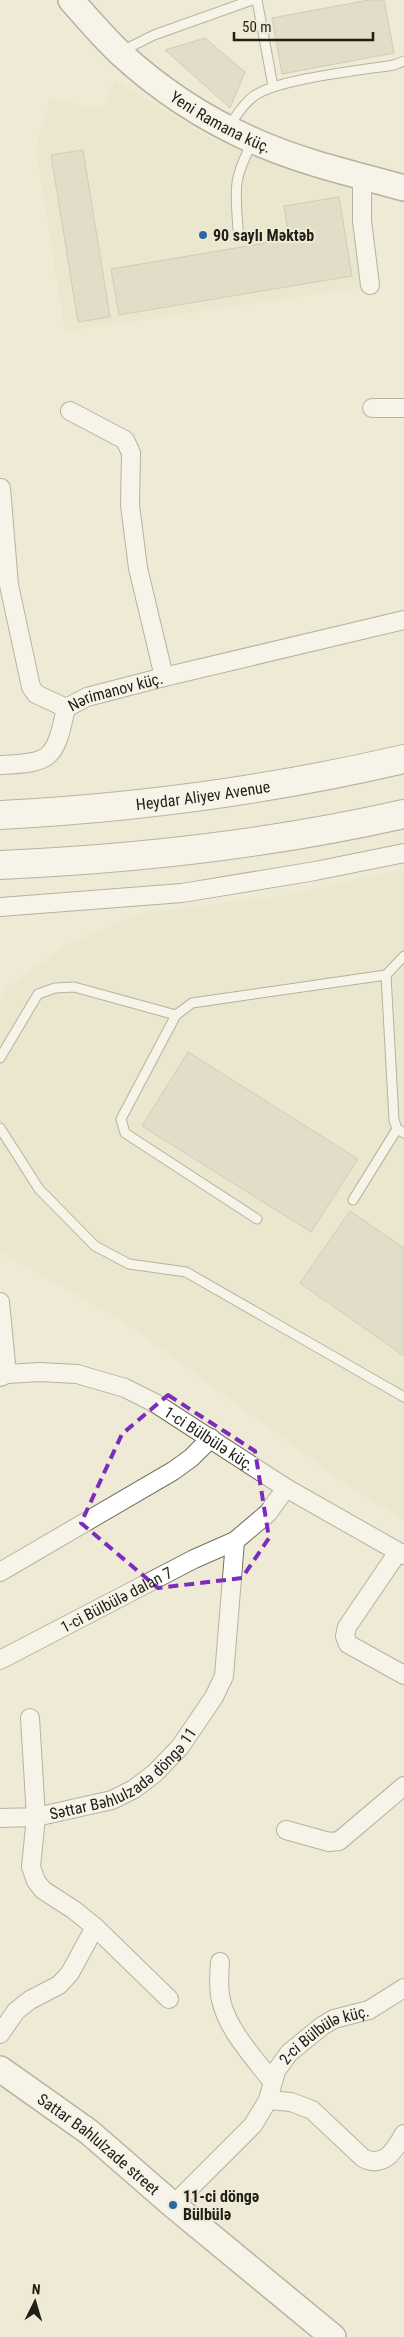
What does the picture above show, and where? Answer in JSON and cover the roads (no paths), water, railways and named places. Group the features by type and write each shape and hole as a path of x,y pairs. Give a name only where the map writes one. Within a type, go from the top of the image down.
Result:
{"highway":[{"name":"Heydar Aliyev Avenue","path":"0,815 64,812 223,794 361,769 404,759"},
{"path":"0,865 65,862 236,845 404,814"}],"main road":[{"name":"Yeni Ramana küç.","path":"71,0 120,53 177,97 228,128 254,141 300,158 404,188"},
{"name":"Sattar Bahlulzade street","path":"0,2069 89,2132 173,2205 334,2337"}],"street":[{"path":"362,176 362,221 370,285"},
{"path":"372,408 404,408"},
{"path":"70,411 125,440 131,453 130,505 138,568 164,677"},
{"name":"Nərimanov küç.","path":"0,488 9,585 31,687 36,694 66,708 87,697 404,620"},
{"path":"0,766 30,764 46,759 54,748 61,732 66,708"},
{"path":"0,907 182,893 315,872 404,853"},
{"path":"0,1302 4,1375"},
{"name":"1-ci Bülbülə küç.","path":"4,1375 77,1374 125,1388 156,1403 286,1488 401,1554"},
{"path":"0,1572 173,1472 192,1458 211,1438"},
{"path":"235,1541 268,1513 286,1488"},
{"name":"1-ci Bülbülə dalan 7","path":"0,1660 194,1559 235,1541"},
{"name":"Səttar Bəhlulzadə döngə 11","path":"169,1999 95,1928 74,1910 43,1890 36,1881 31,1867 36,1817 112,1800 134,1789 155,1773 180,1747 214,1697 224,1676 235,1541"},
{"path":"401,1554 347,1627 345,1636 348,1644 404,1675"},
{"path":"0,1818 36,1817 30,1718"},
{"path":"286,1830 329,1842 339,1841 404,1786"},
{"path":"0,2034 16,2011 30,2000 59,1985 70,1973 95,1928"},
{"path":"220,1962 219,1987 221,2002 241,2043 272,2081"},
{"name":"2-ci Bülbülə küç.","path":"173,2205 253,2125 268,2100 272,2081 282,2061 314,2031 334,2020 369,2010 404,1988"},
{"path":"268,2100 291,2102 312,2110 363,2158 372,2162 383,2161 401,2149"}],"lane":[{"path":"120,53 171,29 252,0"},
{"path":"257,0 273,86"},
{"path":"228,128 241,108 254,96 273,86 394,65 404,61"},
{"path":"238,229 235,187 239,168 254,141"},
{"path":"257,1219 125,1133 121,1119 176,1015 192,1003 386,975 404,956"},
{"path":"352,1200 400,1131 394,1120 386,975"},
{"path":"0,1058 38,994 55,988 74,987 176,1015"},
{"path":"0,1128 39,1188 95,1246 129,1264 186,1272 404,1397"}],"place":[{"name":"90 saylı Məktəb","path":"203,235"},
{"name":"11-ci döngə Bülbülə","path":"173,2205"}]}
